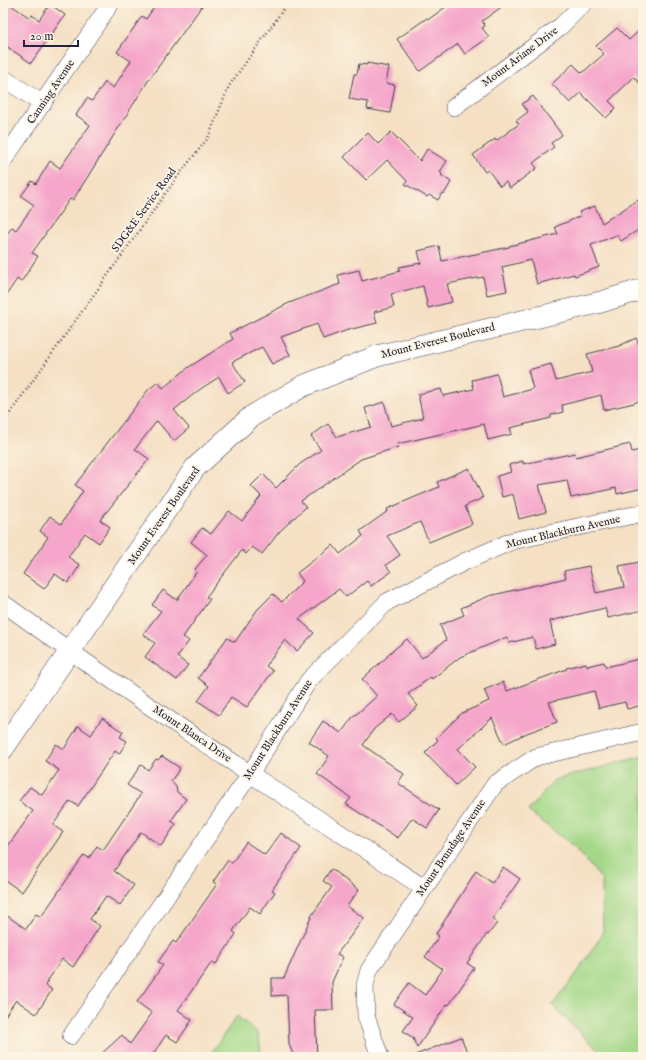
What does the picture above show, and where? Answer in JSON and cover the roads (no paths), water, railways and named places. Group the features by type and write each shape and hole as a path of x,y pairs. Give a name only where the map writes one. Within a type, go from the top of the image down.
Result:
{"street":[{"name":"Canning Avenue","path":"3,161 112,3"},
{"name":"Mount Ariane Drive","path":"454,108 561,26 584,3"},
{"path":"3,78 43,104"},
{"name":"Mount Everest Boulevard","path":"3,749 195,468 252,416 303,386 377,356 600,302 643,288"},
{"name":"Mount Blackburn Avenue","path":"71,1036 250,774 309,680 387,602 464,562 512,541 643,513"},
{"name":"Mount Blanca Drive","path":"3,603 69,652 250,774 424,888"},
{"name":"Mount Brundage Avenue","path":"380,1057 366,1016 365,985 369,970 495,784 536,757 643,732"}]}
